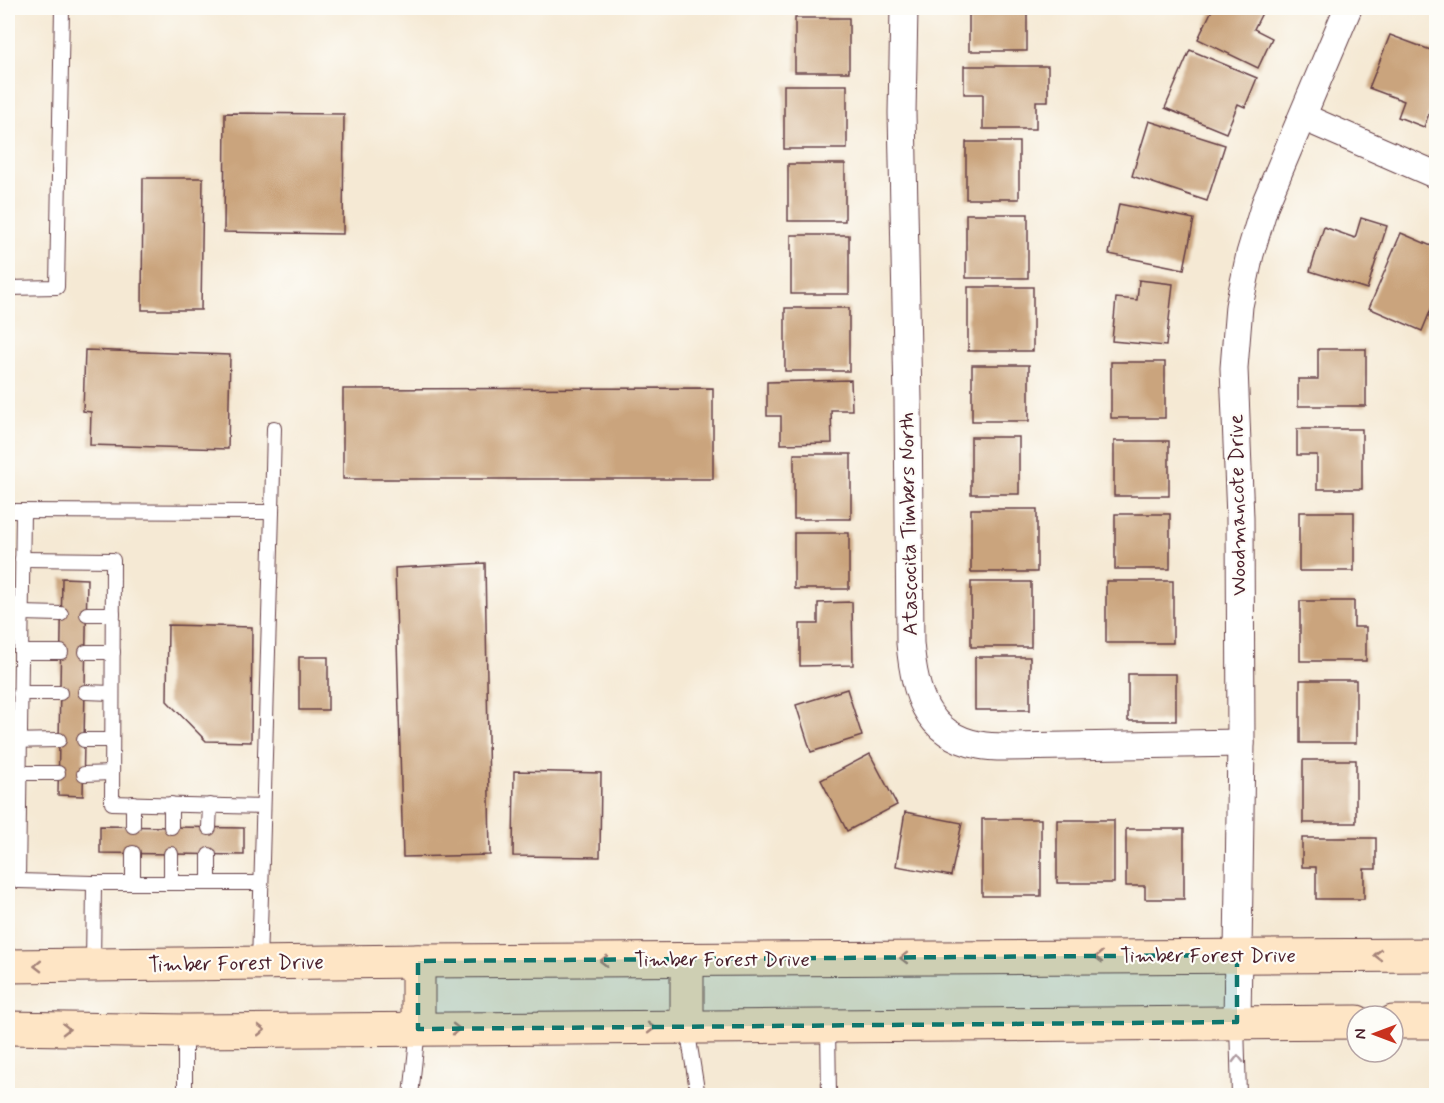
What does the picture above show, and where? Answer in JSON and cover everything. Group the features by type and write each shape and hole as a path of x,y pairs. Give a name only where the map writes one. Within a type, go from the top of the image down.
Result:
{"main road":[{"name":"Timber Forest Drive","path":"8,966 418,961 1437,955"},
{"path":"687,960 687,1027"},
{"path":"418,961 418,1029"},
{"path":"8,1028 185,1031 1345,1022"},
{"path":"1405,1022 1437,1022"}],"street":[{"name":"Atascocita Timbers North","path":"904,8 902,113 908,388 910,643 913,674 920,700 934,721 954,736 978,745 1006,747 1241,743"},
{"name":"Woodmancote Drive","path":"1238,1022 1241,743 1240,518 1234,368 1239,306 1250,254 1265,204 1348,8"},
{"path":"1303,117 1437,175"}],"lane":[{"path":"8,288 57,287 62,8"},
{"path":"259,964 274,428"},
{"path":"8,512 23,510 272,512"},
{"path":"23,510 20,693 14,741 19,773 18,881 261,884"},
{"path":"22,559 113,560 112,803 264,807"},
{"path":"21,613 61,614"},
{"path":"87,614 113,614"},
{"path":"21,652 61,652"},
{"path":"86,652 113,652"},
{"path":"20,693 60,693"},
{"path":"85,693 112,693"},
{"path":"14,741 59,740"},
{"path":"84,740 112,740"},
{"path":"19,773 58,773"},
{"path":"84,774 112,773"},
{"path":"133,803 133,826"},
{"path":"171,804 171,827"},
{"path":"209,828 210,805"},
{"path":"133,854 133,883"},
{"path":"171,854 171,883"},
{"path":"209,855 209,883"},
{"path":"93,965 94,883"},
{"path":"1238,1022 1239,1095"},
{"path":"687,1027 698,1095"},
{"path":"828,1027 829,1095"},
{"path":"411,1095 418,1029"},
{"path":"185,1031 185,1095"}],"highlighted area":[{"path":"1237,955 1237,1022 418,1029 418,961"}],"building":[{"path":"969,8 1027,8 1027,51 969,51"},
{"path":"1213,8 1264,9 1254,29 1272,38 1258,68 1198,39"},
{"path":"795,18 849,18 849,72 795,72"},
{"path":"1390,35 1436,52 1436,95 1424,127 1398,117 1404,101 1369,88"},
{"path":"1190,50 1257,78 1245,107 1238,104 1226,133 1165,108"},
{"path":"964,66 1048,66 1048,101 1036,101 1036,129 983,129 983,94 964,94"},
{"path":"784,85 847,85 847,149 784,149"},
{"path":"225,113 344,114 343,234 224,232"},
{"path":"1149,121 1225,145 1207,201 1132,176"},
{"path":"966,142 1019,142 1019,199 966,199"},
{"path":"788,164 845,164 845,221 788,221"},
{"path":"143,178 203,178 201,310 142,310"},
{"path":"1119,204 1194,219 1184,269 1109,254"},
{"path":"966,214 1028,214 1028,278 966,278"},
{"path":"1361,218 1387,226 1367,289 1310,271 1324,227 1355,238"},
{"path":"1401,233 1436,248 1436,297 1422,331 1369,308"},
{"path":"791,235 849,235 849,294 791,294"},
{"path":"1139,280 1173,284 1166,346 1112,341 1116,298 1137,300"},
{"path":"968,287 1033,287 1033,351 968,351"},
{"path":"785,308 849,308 849,371 785,371"},
{"path":"1318,349 1366,349 1366,406 1298,406 1298,379 1318,379"},
{"path":"85,350 230,355 228,449 90,445 91,412 83,411"},
{"path":"1111,362 1165,362 1165,418 1111,418"},
{"path":"972,365 1029,365 1029,421 972,421"},
{"path":"851,380 852,410 831,410 832,443 781,444 781,416 767,416 767,382"},
{"path":"713,388 713,479 343,479 343,389"},
{"path":"1297,429 1362,429 1362,489 1317,489 1317,455 1297,455"},
{"path":"971,437 1019,437 1019,494 971,494"},
{"path":"1114,441 1169,441 1169,496 1114,496"},
{"path":"794,454 851,454 851,519 794,519"},
{"path":"971,509 1037,509 1037,572 971,572"},
{"path":"1299,512 1354,512 1354,571 1299,571"},
{"path":"1115,514 1170,514 1170,569 1115,569"},
{"path":"794,533 849,533 849,589 794,589"},
{"path":"485,563 490,855 403,857 395,568"},
{"path":"62,578 87,579 83,796 58,795"},
{"path":"1106,581 1173,581 1173,643 1106,643"},
{"path":"971,582 1031,582 1031,647 971,647"},
{"path":"1300,601 1354,601 1354,627 1366,627 1366,661 1300,661"},
{"path":"852,602 853,665 800,666 800,624 818,624 818,603"},
{"path":"168,625 252,627 251,742 206,741 167,701"},
{"path":"299,657 328,657 328,710 299,710"},
{"path":"975,657 1030,657 1030,710 975,710"},
{"path":"1128,674 1176,674 1176,721 1128,721"},
{"path":"1300,680 1356,680 1356,743 1300,743"},
{"path":"847,689 862,736 811,752 796,705"},
{"path":"870,754 897,805 847,831 821,780"},
{"path":"1303,760 1356,760 1356,823 1303,823"},
{"path":"514,771 601,773 600,857 513,856"},
{"path":"905,812 962,823 951,876 896,866"},
{"path":"982,819 1041,819 1041,896 982,896"},
{"path":"1057,820 1114,820 1114,883 1057,883"},
{"path":"100,826 244,828 244,855 100,853"},
{"path":"1126,829 1184,829 1184,899 1145,899 1145,886 1126,886"},
{"path":"1302,838 1376,838 1376,869 1364,869 1364,899 1316,899 1316,867 1302,867"}]}
